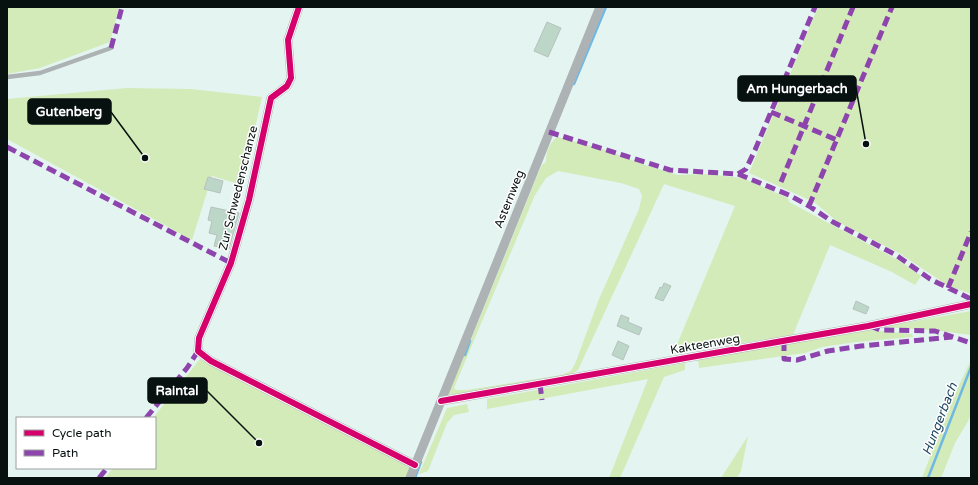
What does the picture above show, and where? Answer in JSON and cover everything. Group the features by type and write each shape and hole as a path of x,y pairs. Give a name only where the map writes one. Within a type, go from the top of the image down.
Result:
{"street":[{"name":"Zur Schwedenschanze","path":"299,7 288,40 291,78 287,86 271,98 249,200 230,263 198,338 198,351 211,361 415,465"},
{"name":"Asternweg","path":"410,478 600,7"},
{"name":"Kakteenweg","path":"441,401 868,326 971,304"}],"lane":[{"path":"7,77 40,73 111,48"}],"green space":[{"path":"7,7 119,7 110,42 40,68 7,74"},
{"path":"818,7 971,7 971,294 947,285 899,253 838,222 814,202 749,173"},
{"path":"127,88 191,89 262,97 242,185 212,176 192,240 7,139 7,99"},
{"path":"557,137 603,149 645,165 678,175 707,174 742,178 788,198 789,202 900,261 921,276 915,285 892,272 830,245 793,335 673,354 735,206 664,184 578,370 570,375 449,395 448,392 466,352 537,176 542,165 546,162 548,148","holes":["558,171 621,183 639,189 642,196 639,209 599,299 571,371 561,375 467,390 456,390 454,388 535,195 546,178"]},
{"path":"971,311 971,335 932,330 882,327"},
{"path":"870,330 912,334 913,337 856,342 822,347 805,353 699,368 698,359"},
{"path":"200,359 410,467 406,478 105,478 112,469 156,469 156,417 154,417"},
{"path":"971,360 971,416 955,443 941,478 922,478 952,400"},
{"path":"685,363 685,370 664,377 620,478 609,478 648,379 487,409 487,399"},
{"path":"467,404 469,412 454,415 447,423 428,471 419,474 447,408"},
{"path":"748,436 741,471 737,478 721,478"}],"building":[{"path":"547,22 561,28 548,57 534,51"},
{"path":"208,177 223,181 220,193 204,189"},
{"path":"211,207 239,213 229,249 214,246 217,235 209,233 212,221 208,220"},
{"path":"664,283 671,286 663,301 655,298 660,287 662,288"},
{"path":"856,301 869,307 866,314 853,309"},
{"path":"621,315 629,318 628,322 642,328 639,335 617,326"},
{"path":"618,341 629,346 623,360 612,355"}],"waterway":[{"path":"574,84 606,7"},
{"path":"465,355 470,341"},
{"name":"Hungerbach","path":"928,478 971,367"},
{"path":"415,478 421,462"}],"marked path":[{"path":"111,48 122,7"},
{"path":"549,132 670,170 738,174 746,169 755,150 815,7"},
{"path":"781,182 853,7"},
{"path":"809,206 892,7"},
{"path":"771,112 837,140"},
{"path":"7,147 231,263"},
{"path":"738,174 789,195 833,222 896,255 930,279 971,299"},
{"path":"948,288 971,232"},
{"path":"870,326 880,330 935,331 971,343"},
{"path":"784,341 784,359 797,360 828,351 861,346 952,337"},
{"path":"147,417 187,368 198,351"},
{"path":"540,384 542,400"},
{"path":"99,478 106,469"}],"cycle path":[{"path":"299,7 288,40 291,78 287,86 271,98 249,200 231,263 199,338 198,351 211,361 415,465"},
{"path":"441,401 868,326 971,304"}],"place":[{"name":"Am Hungerbach","path":"866,144"},
{"name":"Gutenberg","path":"145,158"},
{"name":"Raintal","path":"259,443"}]}
